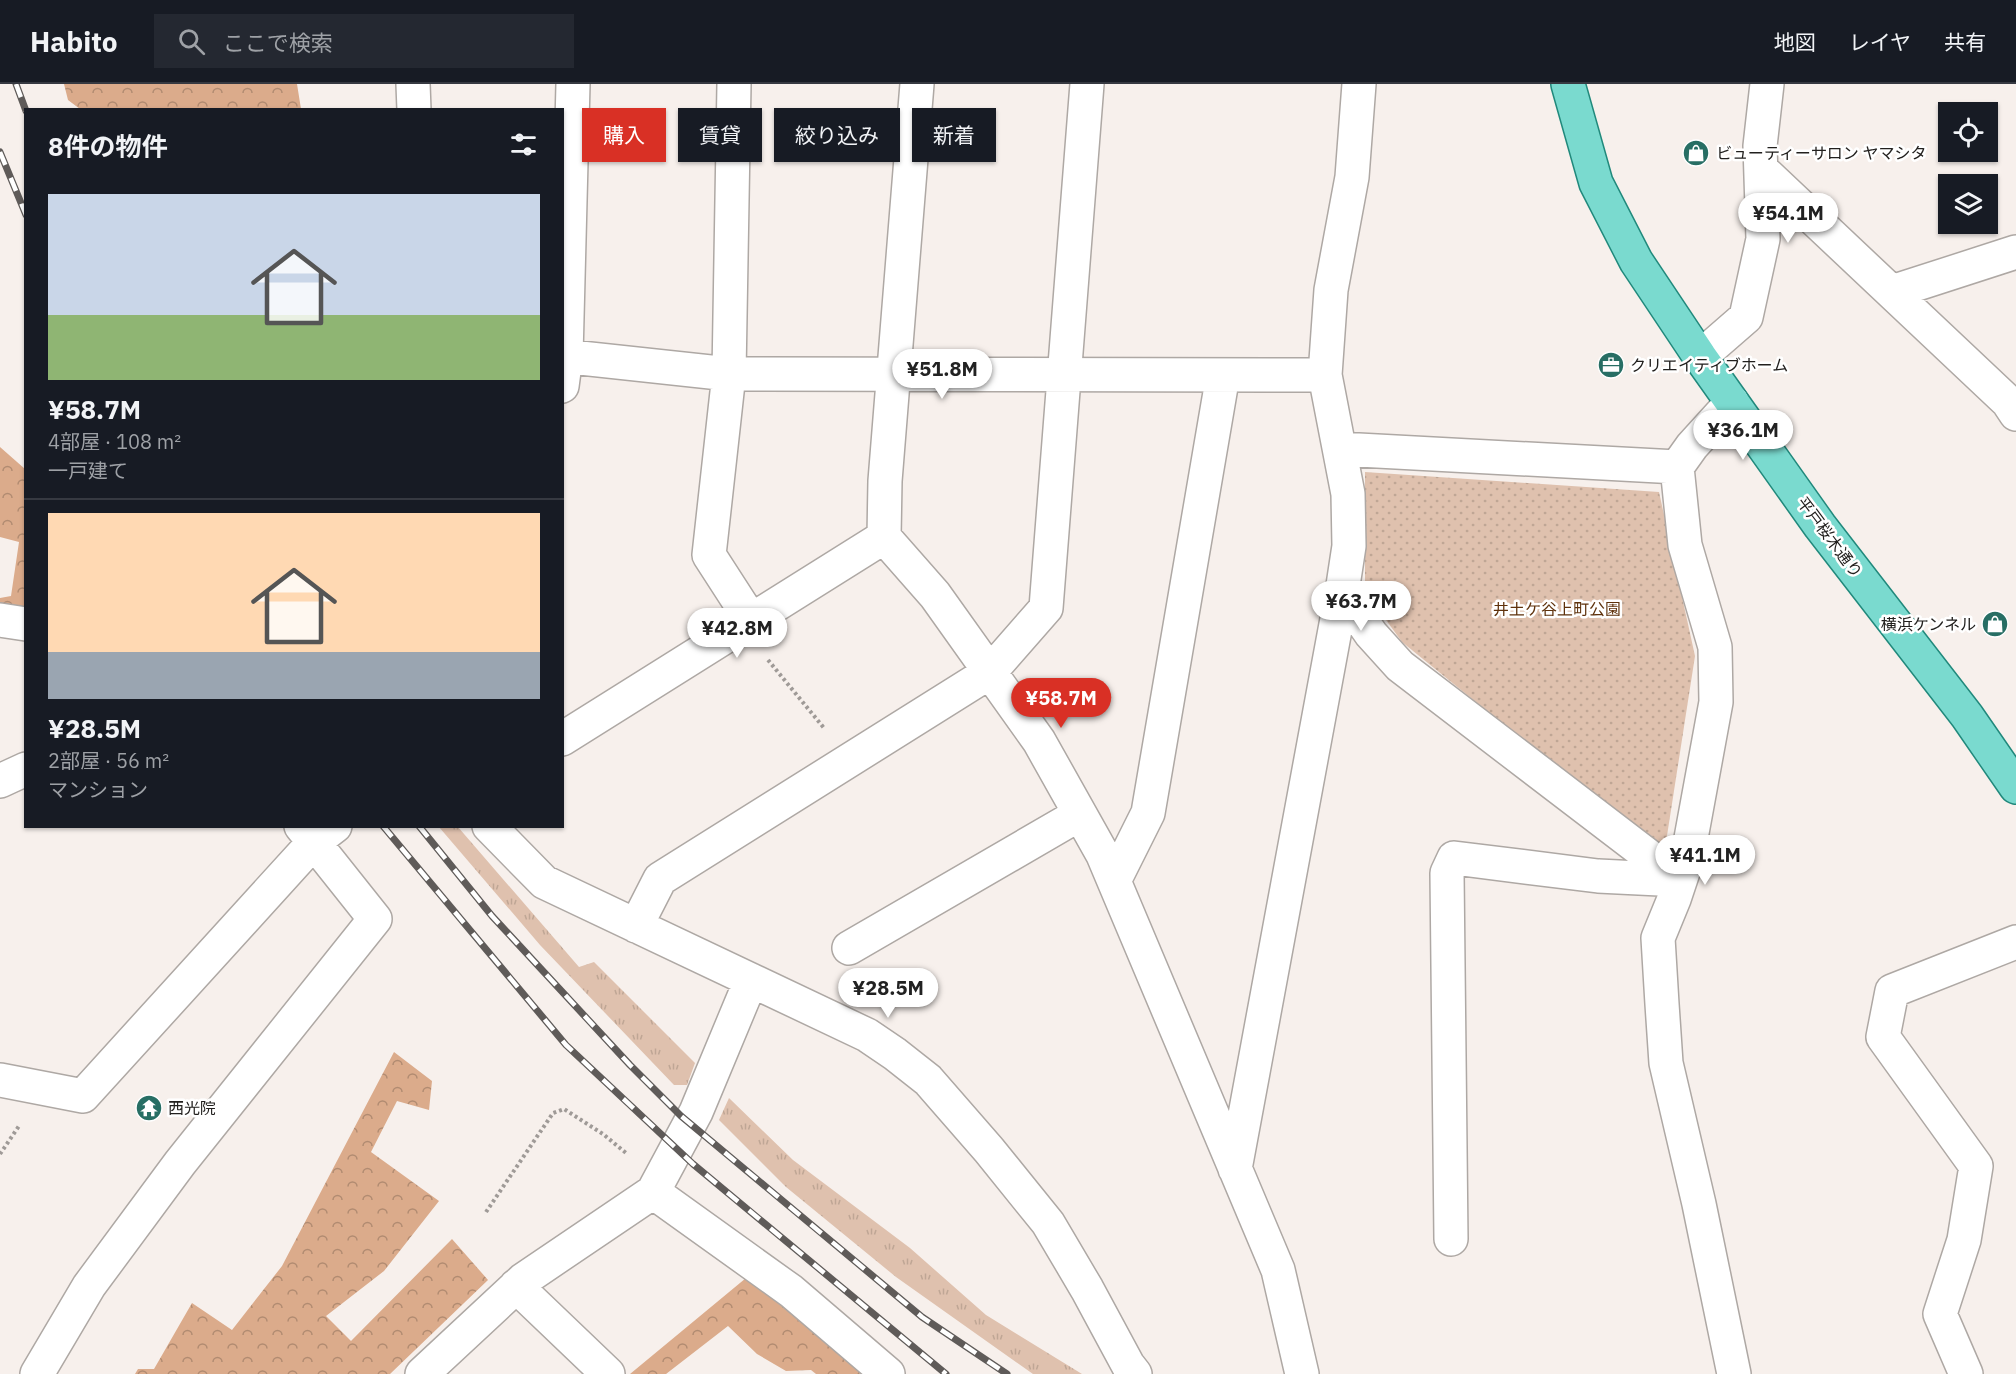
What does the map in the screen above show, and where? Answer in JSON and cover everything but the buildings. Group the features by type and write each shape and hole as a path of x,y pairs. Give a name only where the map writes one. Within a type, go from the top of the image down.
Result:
{"main road":[{"name":"平戸桜木通り","path":"1568,84 1596,183 1636,261 1700,357 1820,526 1967,716 2016,787"}],"street":[{"path":"413,84 414,108"},
{"path":"573,84 564,366 729,374 1325,375"},
{"path":"734,84 729,374 709,555 746,623"},
{"path":"917,84 885,481 884,537 935,595 1039,741 1103,855 1278,1270 1302,1374"},
{"path":"636,926 660,879 990,672 1046,608 1087,84"},
{"path":"1235,1169 1349,546 1348,494 1325,375 1331,290 1352,177 1359,84"},
{"path":"1700,357 1746,317 1763,239 1760,146 1767,84"},
{"path":"1761,169 2008,402 2016,414"},
{"path":"1892,292 2016,252"},
{"path":"1114,880 1148,813 1223,375"},
{"path":"1732,402 1692,446 1677,467 1685,544 1715,647 1716,702 1687,860 1658,938 1666,1063 1699,1204 1734,1374"},
{"path":"1340,449 1677,467"},
{"path":"564,738 884,537"},
{"path":"1342,592 1371,634 1400,666 1680,880"},
{"path":"0,620 24,624"},
{"path":"0,781 24,770"},
{"path":"849,948 1080,814"},
{"path":"491,828 544,882 867,1035 928,1080 1048,1223 1135,1374"},
{"path":"0,1080 82,1096 316,832 375,919 180,1163 89,1286 37,1374"},
{"path":"1451,1239 1447,873 1454,858 1598,876 1680,880"},
{"path":"1966,1374 1940,1314 1964,1240 1976,1166 1883,1036 1892,991 2016,942"},
{"path":"422,1374 516,1286 656,1186 696,1112 751,980"},
{"path":"656,1186 791,1291 888,1374"},
{"path":"516,1286 608,1374"}],"path":[{"path":"746,623 849,760"},
{"path":"486,1212 553,1113 564,1109 603,1134 656,1186"}],"green space":[{"path":"64,84 297,84 301,108 79,108 68,100"},
{"path":"0,447 24,468 24,616 0,612 0,598 11,596 19,542 0,537"},
{"name":"井土ケ谷上町公園","path":"1365,472 1659,492 1695,656 1664,855 1402,642 1365,591"},
{"path":"440,828 459,828 579,967 594,962 695,1063 687,1085 674,1085 540,945"},
{"path":"394,1052 432,1081 429,1110 397,1101 371,1152 439,1201 384,1271 326,1316 351,1341 452,1239 488,1280 390,1374 135,1374 138,1369 154,1369 192,1303 232,1330 282,1266"},
{"path":"729,1098 793,1160 910,1248 986,1315 1082,1374 1033,1374 896,1277 786,1187 719,1120"},
{"path":"746,1278 804,1318 861,1374 816,1374 811,1370 786,1371 757,1354 728,1326 666,1374 630,1374"}],"railway":[{"path":"16,84 25,108"},
{"path":"0,152 24,210"},
{"path":"385,828 566,1045 693,1164 946,1374"},
{"path":"421,828 492,916 630,1065 681,1116 922,1317 1007,1374"}],"place":[{"name":"ビューティーサロン ヤマシタ","path":"1696,153"},
{"name":"クリエイティブホーム","path":"1611,365"},
{"name":"横浜ケンネル","path":"1995,624"},
{"name":"西光院","path":"149,1108"}]}
